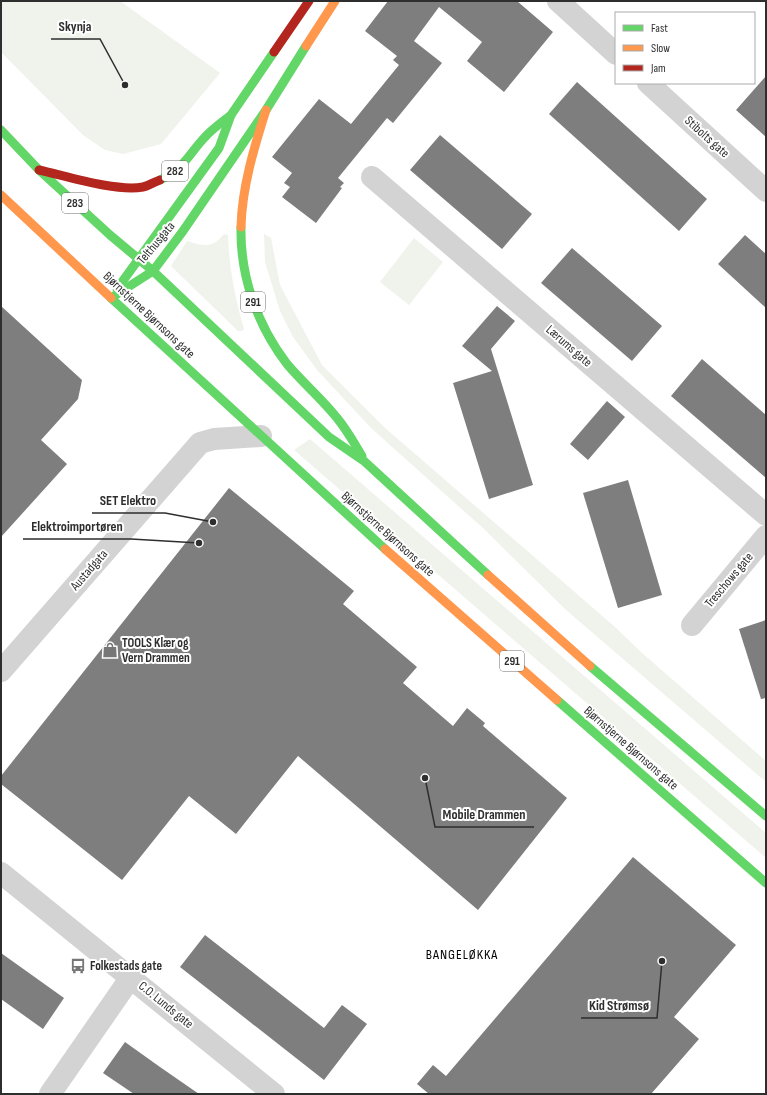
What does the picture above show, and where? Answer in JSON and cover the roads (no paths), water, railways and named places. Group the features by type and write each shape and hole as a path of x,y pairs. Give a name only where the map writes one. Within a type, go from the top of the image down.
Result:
{"main road":[{"name":"Telthusgata","path":"111,298 219,148 231,115 309,1"},
{"name":"Telthusgata","path":"111,298 153,271 183,231 266,110 335,1"},
{"name":"Telthusgata","path":"266,110 249,169 244,194 241,238 247,286 256,314 269,338 287,363 343,425 364,461"},
{"name":"Telthusgata","path":"40,170 100,184 123,187 143,187 166,177 183,166 205,137 231,115"},
{"name":"283","path":"1,130 40,170 110,235 153,271"},
{"name":"Bjørnstjerne Bjørnsons gate","path":"1,195 377,542 766,883"},
{"name":"291","path":"153,271 329,437 364,461 475,563 603,677 766,816"}],"street":[{"path":"558,1 615,53"},
{"name":"Stibolts gate","path":"649,84 766,191"},
{"name":"Lærums gate","path":"372,176 766,515"},
{"name":"Austadgata","path":"4,662 200,443 214,438 261,436"},
{"name":"Treschows gate","path":"692,625 766,536"},
{"name":"C.O. Lunds gate","path":"1,873 274,1094"},
{"path":"50,1094 131,977"}],"place":[{"name":"Skynja","path":"125,85"},
{"name":"SET Elektro","path":"213,522"},
{"name":"Elektroimportøren","path":"199,543"},
{"name":"TOOLS Klær og Vern Drammen","path":"110,650"},
{"name":"Mobile Drammen","path":"425,778"},
{"name":"Kid Strømsø","path":"662,961"},
{"name":"Folkestads gate","path":"78,966"}],"district":[{"name":"BANGELØKKA","path":"462,954"}]}
